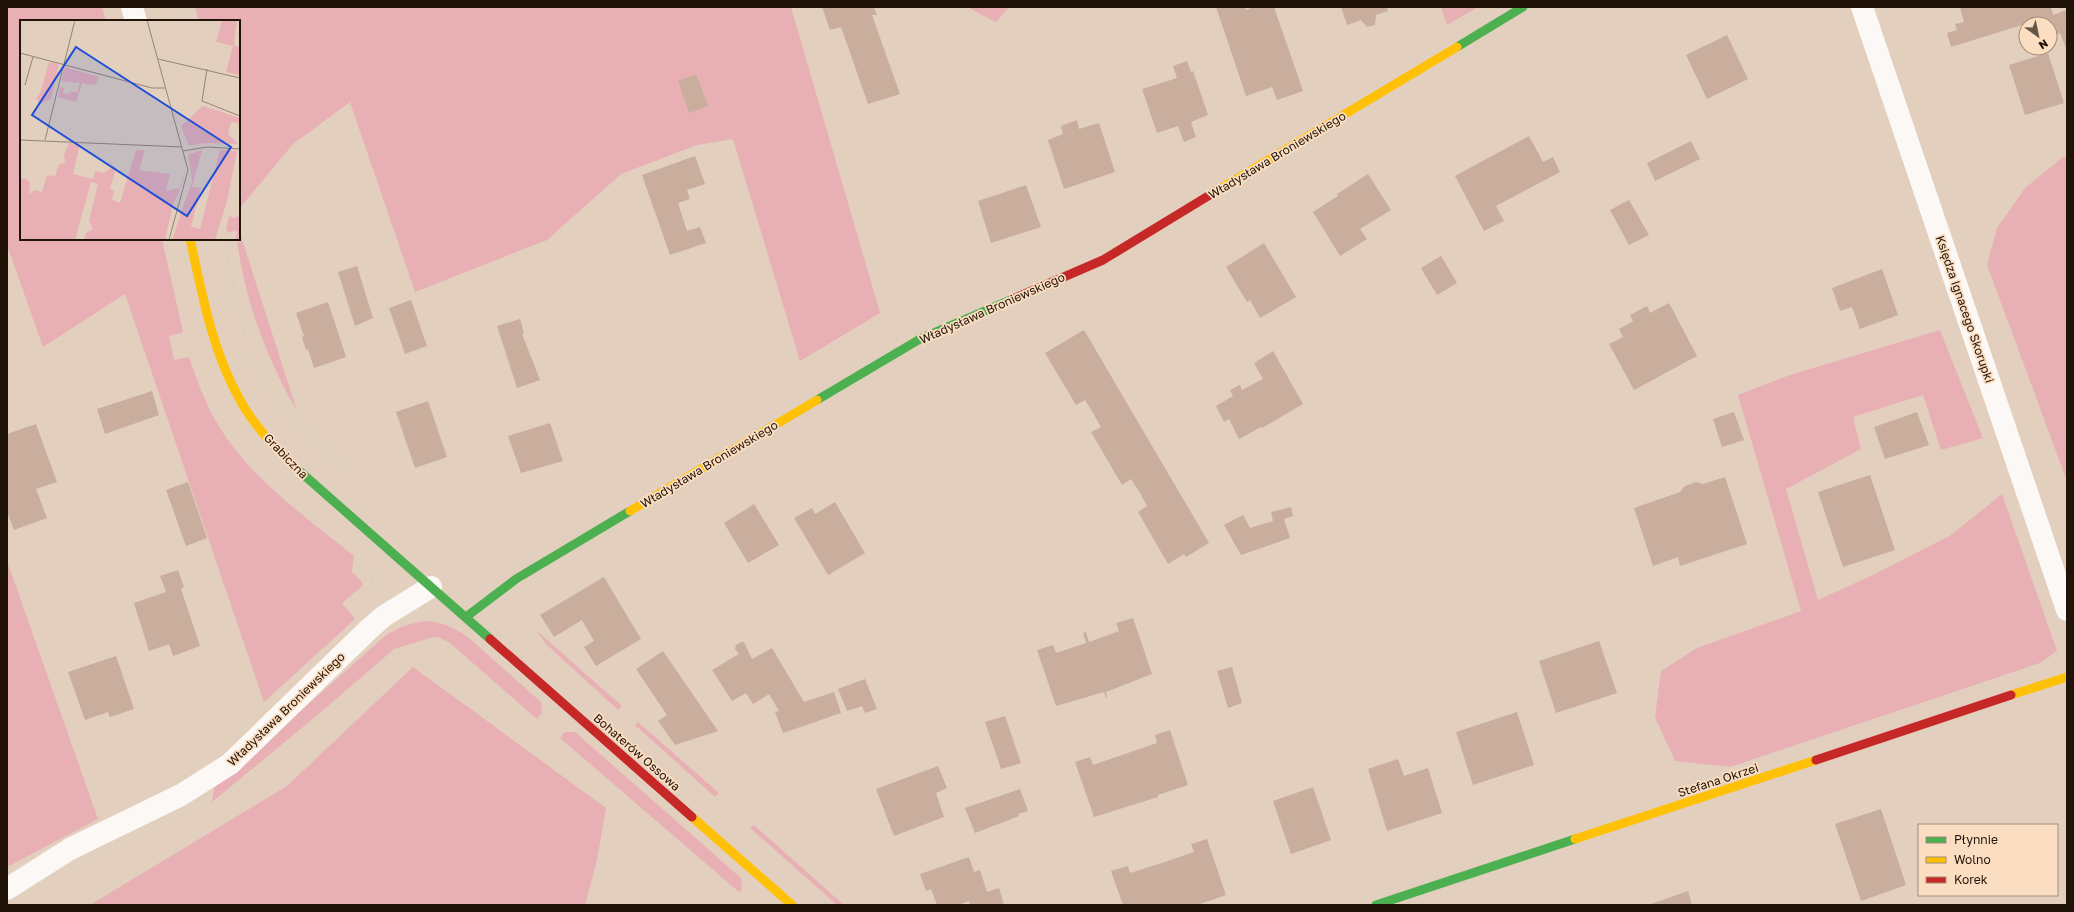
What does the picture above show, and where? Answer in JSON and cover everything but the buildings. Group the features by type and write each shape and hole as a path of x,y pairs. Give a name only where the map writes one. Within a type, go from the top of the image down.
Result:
{"street":[{"path":"132,7 136,20"},
{"name":"Władysława Broniewskiego","path":"466,617 516,579 920,339 1103,260 1523,7"},
{"name":"Księdza Ignacego Skorupki","path":"1862,7 2067,610"},
{"name":"Grabiczna","path":"190,240 218,348 235,390 252,418 268,439 300,472 466,617"},
{"name":"Władysława Broniewskiego","path":"7,889 70,849 181,795 230,764 368,630 384,616 431,587"},
{"name":"Bohaterów Ossowa","path":"466,617 792,905"},
{"name":"Stefana Okrzei","path":"1376,905 2067,677"}],"path":[{"path":"178,7 182,20"},
{"path":"223,240 246,338"},
{"path":"251,352 272,393 296,423 349,475"}],"shaded area":[{"path":"7,7 102,7 106,20 20,20 20,240 162,240 183,332 169,336 174,360 189,357 213,416 241,457 295,509 354,556 352,572 362,582 362,586 342,603 355,619 264,702 125,294 43,347 7,245"},
{"path":"195,7 791,7 880,313 800,361 733,139 697,145 621,174 547,240 415,292 350,102 293,144 240,208 240,20 199,20"},
{"path":"967,7 1009,7 996,22"},
{"path":"1441,7 1478,7 1447,25"},
{"path":"2063,157 2067,157 2067,481 1987,265 1997,228 2025,188"},
{"path":"240,233 297,411 276,371 258,328 240,261 237,240 240,240"},
{"path":"1940,330 1983,438 1941,450 1923,395 1853,417 1861,449 1786,489 1818,600 1875,574 1951,535 2002,494 2057,651 2040,663 1730,767 1675,761 1655,717 1661,671 1697,648 1801,611 1738,395 1790,375"},
{"path":"7,561 98,819 7,867"},
{"path":"427,621 439,623 464,634 541,702 542,713 537,719 450,643 438,637 430,638 394,649 320,713 212,802 214,788 385,636 405,626"},
{"path":"537,631 622,706 618,710 546,644"},
{"path":"413,667 606,808 597,860 585,905 90,905 287,786"},
{"path":"638,722 719,793 715,797 635,725"},
{"path":"565,732 575,732 741,878 742,889 739,892 560,738"},
{"path":"754,825 844,905 837,905 750,828"}],"traffic: fast":[{"path":"1457,47 1523,7"},
{"path":"817,400 920,339 1013,299"},
{"path":"296,468 490,639"},
{"path":"466,617 516,579 630,511"},
{"path":"1376,905 1575,839"}],"traffic: slow":[{"path":"1218,190 1457,47"},
{"path":"190,240 209,321 215,342 230,381 246,410 258,427 296,468"},
{"path":"630,511 817,400"},
{"path":"2011,695 2067,677"},
{"path":"1575,839 1816,760"},
{"path":"692,817 792,905"}],"traffic: jam":[{"path":"1013,299 1103,260 1218,190"},
{"path":"490,639 692,817"},
{"path":"1816,760 2011,695"}]}
